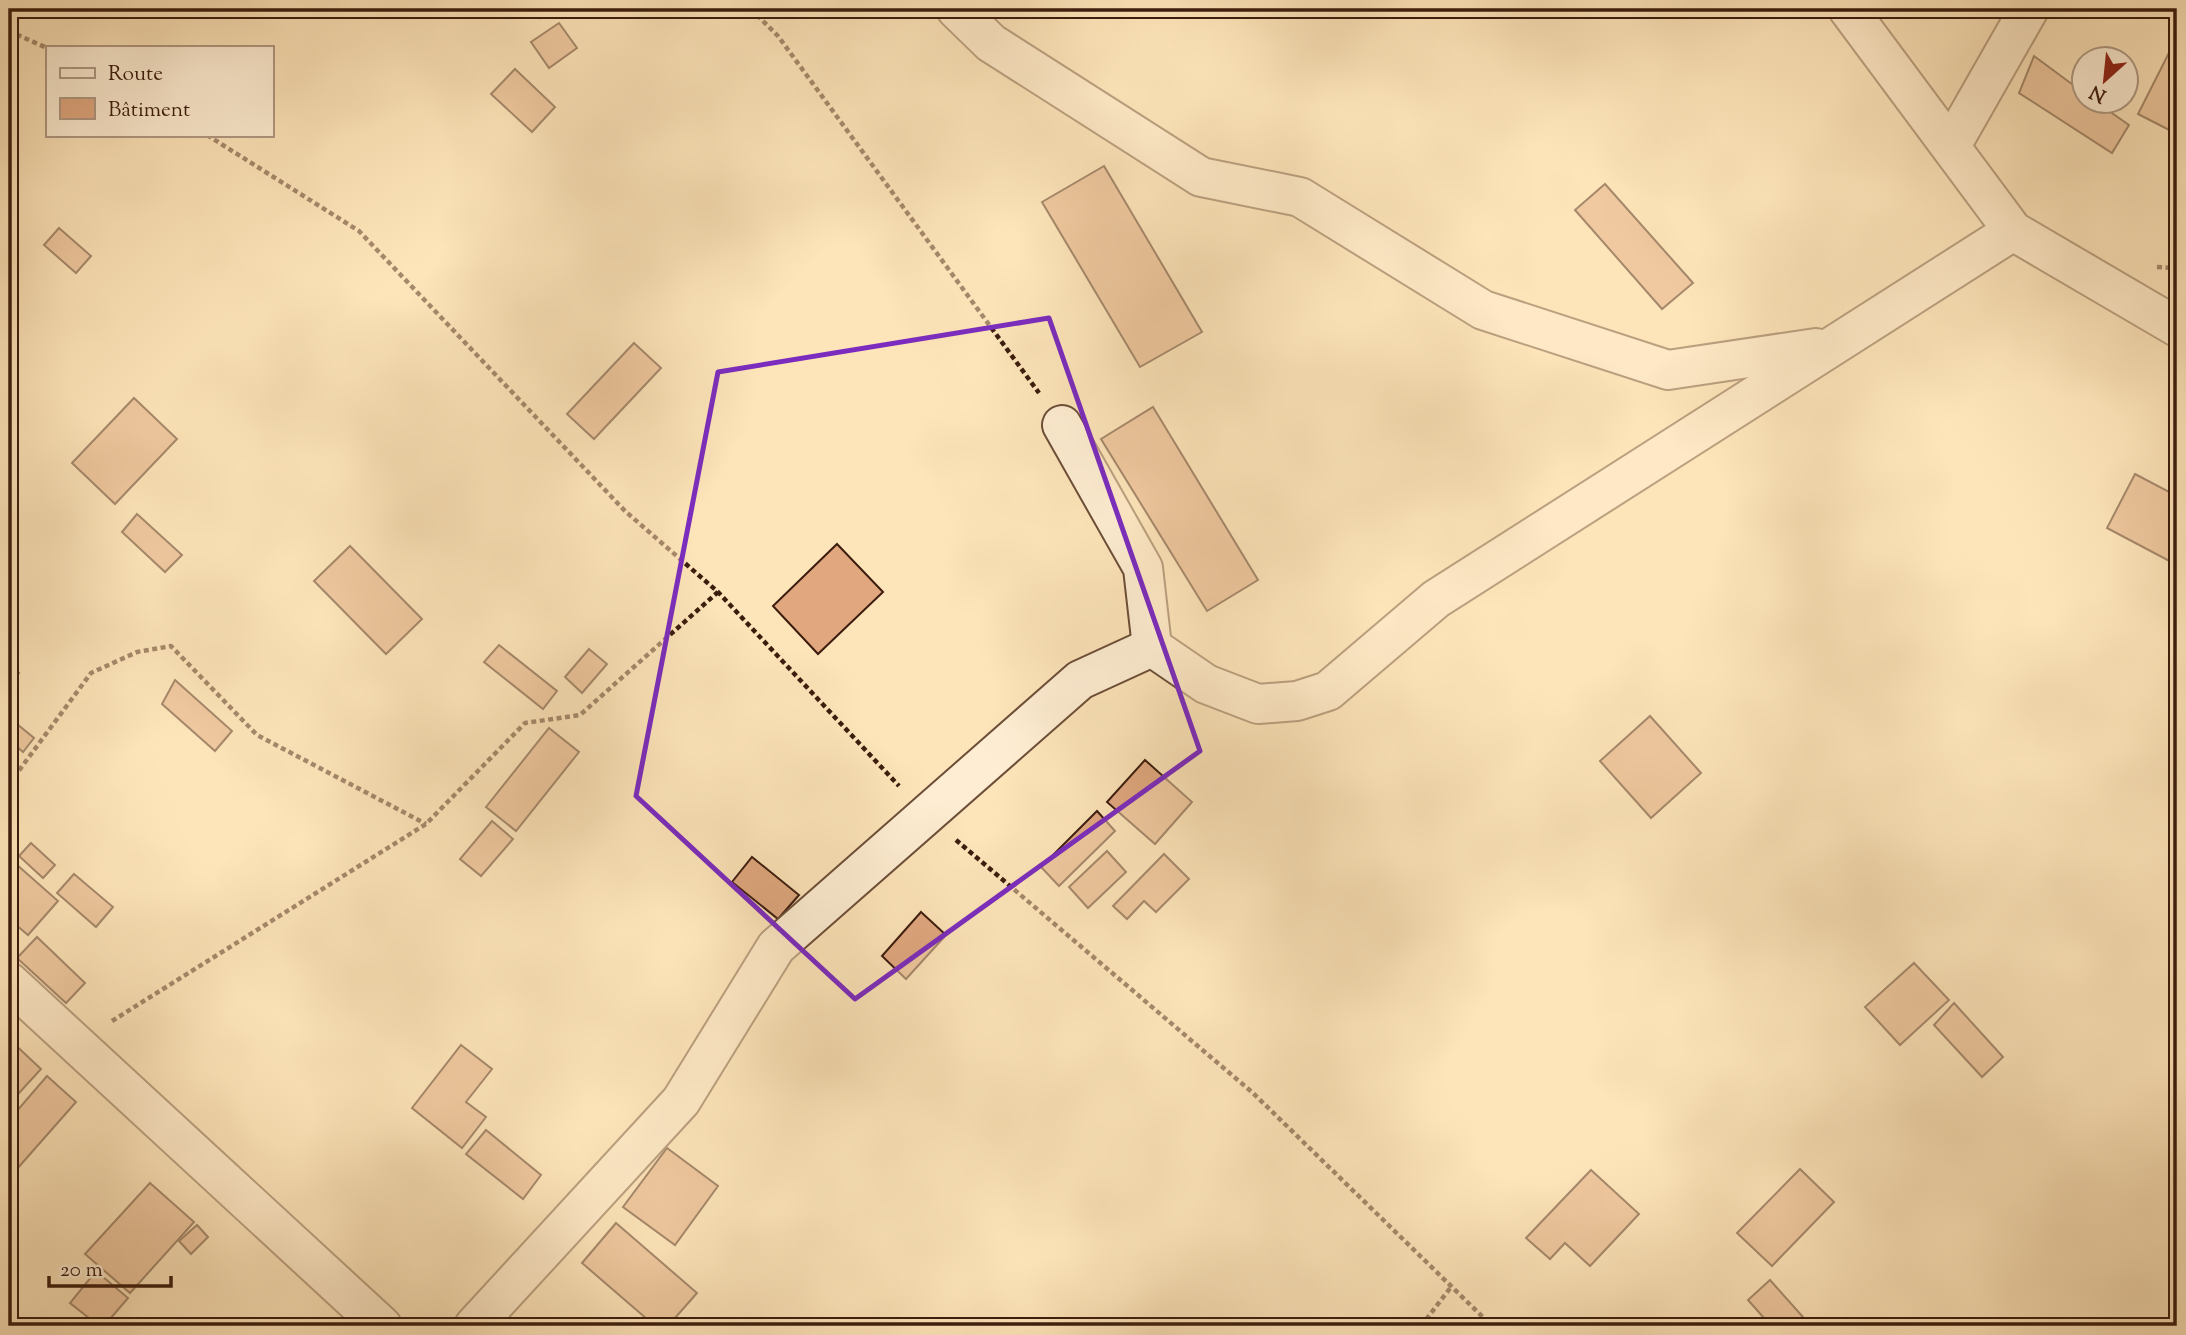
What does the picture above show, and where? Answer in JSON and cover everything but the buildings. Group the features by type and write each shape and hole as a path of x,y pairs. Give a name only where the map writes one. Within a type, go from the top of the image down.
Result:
{"street":[{"path":"956,9 991,43 1201,177 1300,197 1483,310 1668,370 1832,346"},
{"path":"1848,9 1952,144 2013,231 2177,327"},
{"path":"1952,144 2029,9"},
{"path":"1062,425 1143,568 1152,647 1206,684 1258,704 1297,701 1328,691 1436,599 2013,231"},
{"path":"474,1326 681,1101 776,947 1080,680 1152,647"},
{"path":"9,982 382,1326"}],"path":[{"path":"751,9 778,36 1062,425"},
{"path":"9,31 46,48"},
{"path":"209,136 359,231 625,511 718,592 925,814 1253,1093 1492,1326"},
{"path":"75,1044 426,824 525,723 580,715 718,592"},
{"path":"9,783 91,673 137,652 172,646 257,735 426,824"},
{"path":"1422,1326 1451,1287"}],"highlighted area":[{"path":"1049,318 1200,751 855,999 636,796 718,372"}]}
